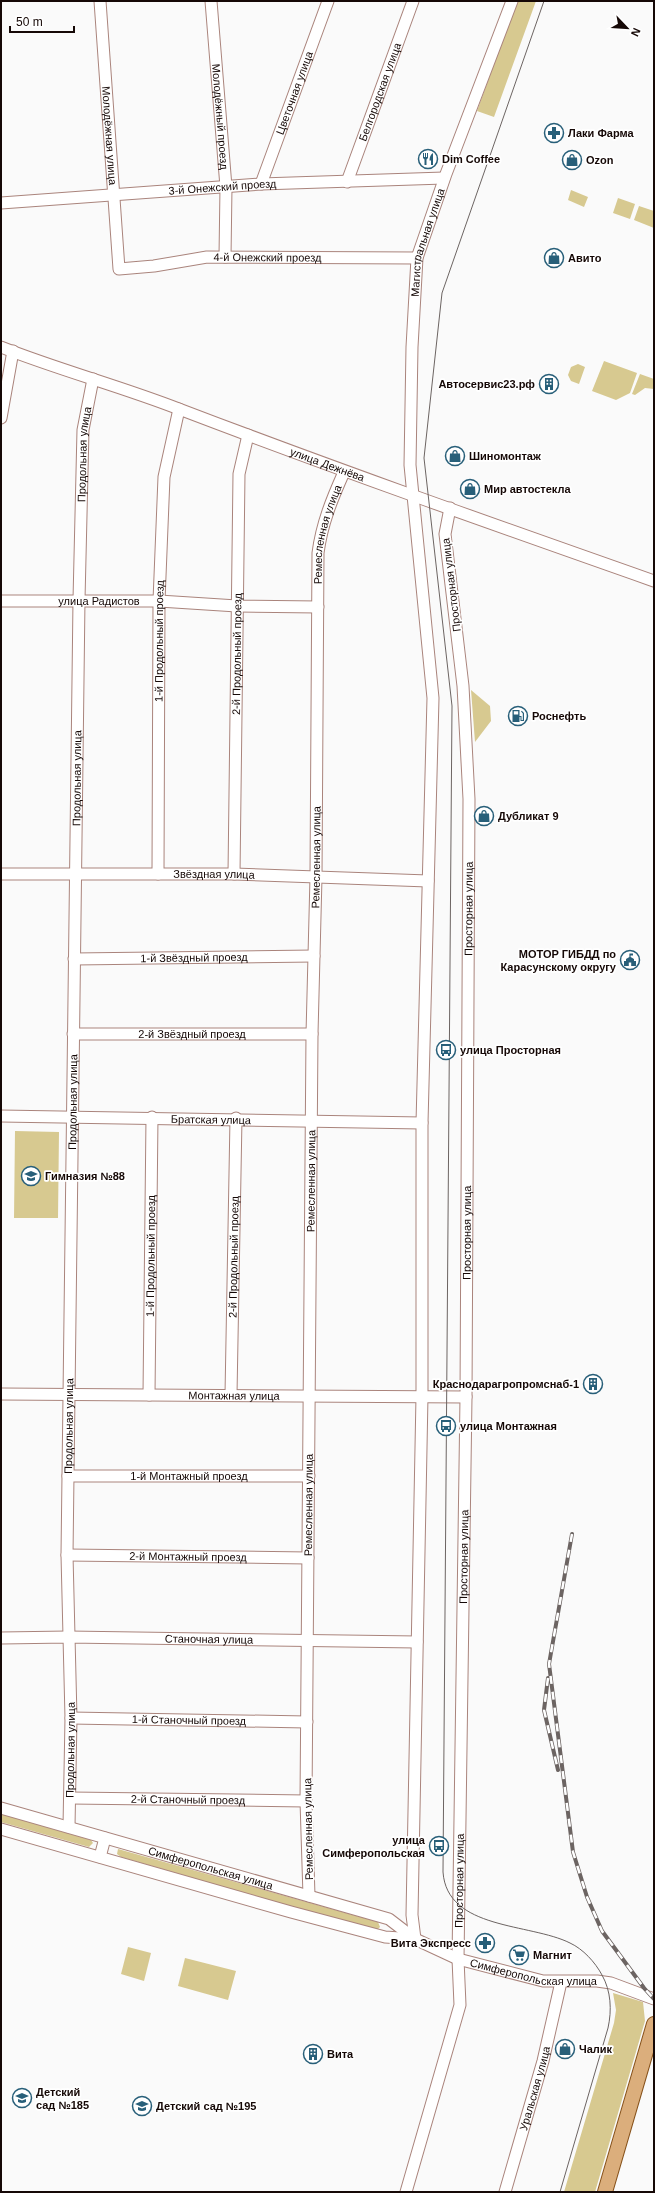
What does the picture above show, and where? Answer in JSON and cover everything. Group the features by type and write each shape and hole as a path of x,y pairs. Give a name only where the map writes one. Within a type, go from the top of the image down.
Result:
{"main road":[{"path":"605,2192 654,2024"},
{"path":"610,2192 654,2037"}],"street":[{"name":"Молодёжная улица","path":"100,1 118,269"},
{"name":"Молодёжный проезд","path":"211,1 226,188 225,257"},
{"path":"321,1 322,17"},
{"name":"Цветочная улица","path":"261,184 328,1"},
{"name":"Белгородская улица","path":"347,182 413,1"},
{"name":"Магистральная улица","path":"414,496 410,465 409,429 417,258 444,178 512,1"},
{"name":"3-й Онежский проезд","path":"1,203 226,188 261,184 444,178"},
{"name":"4-й Онежский проезд","path":"118,269 154,266 207,257 417,258"},
{"name":"улица Дежнёва","path":"1,347 178,409 229,430 248,435 344,472 654,581"},
{"path":"1,418 13,351"},
{"name":"Продольная улица","path":"69,1827 71,1718 67,1555 72,1034 83,430 93,379"},
{"name":"1-й Продольный проезд","path":"158,874 159,601 164,477 178,409"},
{"name":"2-й Продольный проезд","path":"234,874 239,474 248,435"},
{"name":"Ремесленная улица","path":"309,1896 306,1801 309,1641 308,1558 313,1120 312,1034 316,876 318,553 321,530 326,512 344,472"},
{"path":"414,496 433,698 422,1123 422,1396 412,1915 415,1939"},
{"name":"Просторная улица","path":"406,2192 460,2005 458,1959 466,1397 469,799 463,686 445,534 450,508"},
{"name":"улица Радистов","path":"1,601 159,601 237,606 318,607"},
{"name":"Звёздная улица","path":"1,874 234,874 428,881"},
{"name":"1-й Звёздный проезд","path":"74,959 314,956"},
{"name":"2-й Звёздный проезд","path":"72,1034 312,1034"},
{"name":"Братская улица","path":"1,1116 236,1118 422,1123"},
{"name":"1-й Продольный проезд","path":"150,1394 152,1117"},
{"name":"2-й Продольный проезд","path":"231,1395 236,1118"},
{"name":"Монтажная улица","path":"1,1394 466,1397"},
{"name":"1-й Монтажный проезд","path":"68,1476 309,1476"},
{"name":"2-й Монтажный проезд","path":"67,1555 308,1558"},
{"name":"Станочная улица","path":"1,1638 68,1637 417,1642"},
{"name":"1-й Станочный проезд","path":"71,1718 307,1722"},
{"name":"2-й Станочный проезд","path":"70,1798 306,1801"},
{"name":"Симферопольская улица","path":"1,1808 389,1919 415,1939 458,1959 544,1981 601,1982 654,1999"},
{"name":"Симферопольская улица","path":"1,1829 284,1910 386,1937 415,1939"},
{"path":"100,1857 104,1838"},
{"name":"Уральская улица","path":"505,2192 543,2061 561,1982"}],"shaded area":[{"path":"517,1 536,1 494,117 477,111"},
{"path":"571,190 588,197 584,207 568,200"},
{"path":"618,198 635,204 630,219 613,213"},
{"path":"639,206 654,211 654,228 634,220"},
{"path":"604,361 637,373 630,393 616,400 592,391"},
{"path":"578,364 585,367 579,384 571,381 568,375 571,367"},
{"path":"640,374 654,379 654,389 645,388 635,395 632,394"},
{"path":"471,690 490,706 491,721 475,742"},
{"name":"Гимназия №88","path":"15,1131 59,1132 58,1218 14,1218"},
{"path":"1,1814 91,1840 93,1843 89,1847 1,1822"},
{"path":"118,1849 378,1922 380,1927 376,1931 121,1857 117,1854"},
{"path":"128,1947 151,1953 144,1981 121,1974"},
{"path":"185,1958 236,1971 228,2000 178,1986"},
{"path":"613,1993 643,2002 645,2021 595,2192 564,2192 614,2023 616,2010"}],"tram line":[{"path":"544,1 442,293 424,458 452,706 443,1872 448,1891 459,1905 474,1915 493,1922 553,1937 570,1943 588,1956 599,1970 605,1981 610,2001 608,2028 560,2192"}],"railway":[{"path":"572,1534 549,1664 573,1852 587,1897 602,1931 644,1988 654,1999"},
{"path":"548,1678 544,1710 558,1770"}],"place":[{"name":"Лаки Фарма","path":"554,133"},
{"name":"Dim Coffee","path":"428,159"},
{"name":"Ozon","path":"572,160"},
{"name":"Авито","path":"554,258"},
{"name":"Автосервис23.рф","path":"549,384"},
{"name":"Шиномонтаж","path":"455,456"},
{"name":"Мир автостекла","path":"470,489"},
{"name":"Роснефть","path":"518,716"},
{"name":"Дубликат 9","path":"484,816"},
{"name":"МОТОР ГИБДД по Карасунскому округу","path":"630,960"},
{"name":"улица Просторная","path":"446,1050"},
{"name":"Гимназия №88","path":"31,1176"},
{"name":"Краснодарагропромснаб-1","path":"593,1384"},
{"name":"улица Монтажная","path":"446,1426"},
{"name":"улица Симферопольская","path":"439,1846"},
{"name":"Вита Экспресс","path":"485,1943"},
{"name":"Магнит","path":"519,1955"},
{"name":"Чалик","path":"565,2049"},
{"name":"Вита","path":"313,2054"},
{"name":"Детский сад №185","path":"22,2098"},
{"name":"Детский сад №195","path":"142,2106"}]}
